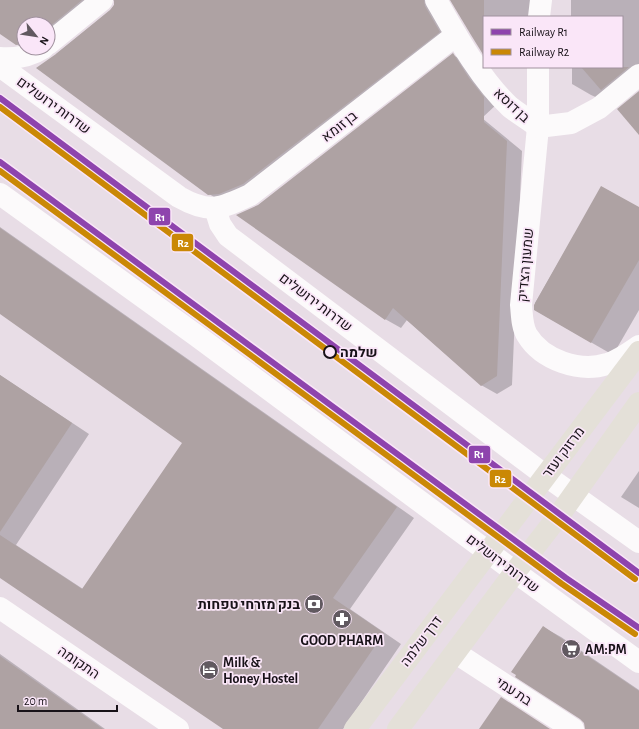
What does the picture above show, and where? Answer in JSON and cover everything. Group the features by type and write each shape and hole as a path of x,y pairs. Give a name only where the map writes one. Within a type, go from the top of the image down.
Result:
{"main road":[{"name":"מרזוק ועזר","path":"489,553 639,352"},
{"path":"398,729 531,552 639,402"},
{"name":"דרך שלמה","path":"355,729 427,632 489,553"}],"street":[{"path":"56,37 102,0"},
{"name":"בן דוסא","path":"436,0 456,35 487,81 510,106 538,127"},
{"path":"539,16 541,0"},
{"name":"בן זומא","path":"215,208 232,203 250,195 456,35"},
{"path":"0,58 15,59 29,56"},
{"name":"שדרות ירושלים","path":"0,66 179,197 191,204 204,208 215,208 220,224 228,236 546,476 639,542"},
{"name":"שמעון הצדיק","path":"538,68 538,127 521,305 522,321 527,335 548,355 558,362 589,366 607,364 627,355 639,346"},
{"path":"538,127 571,123 600,108 639,75"},
{"name":"שדרות ירושלים","path":"0,194 197,336 489,553 639,662"},
{"name":"התקומה","path":"0,608 178,729"},
{"name":"בת עמי","path":"456,653 573,729"}],"building":[{"path":"0,0 82,0 56,21 56,16 16,16 16,45 0,34"},
{"path":"114,0 424,0 425,6 440,32 243,184 219,194 208,195 36,68 53,56 56,56 56,54 110,10 114,5"},
{"path":"450,0 484,0 483,54"},
{"path":"453,53 469,78 484,97 484,122 507,141 497,376 481,386 393,308 385,320 236,215 258,205"},
{"path":"629,67 601,90 582,68"},
{"path":"639,91 639,135 617,109"},
{"path":"601,186 639,207 639,260 591,343 534,310 534,305"},
{"path":"0,228 397,507 333,598 384,633 318,729 223,729 0,578 0,535 82,589 182,443 0,314"},
{"path":"0,375 72,423 0,532"},
{"path":"543,626 639,691 639,729 585,729 584,723 580,719 515,677 516,675 511,672"},
{"path":"0,656 103,729 0,729"},
{"path":"501,697 550,729 479,729"}],"rail line":[{"name":"R1","path":"0,98 639,573"},
{"name":"R2","path":"0,107 635,579"},
{"name":"R1","path":"0,162 566,578 639,628"},
{"name":"R2","path":"0,171 562,584 635,634"}],"place":[{"name":"שלמה","path":"330,352"},
{"name":"בנק מזרחי טפחות","path":"314,604"},
{"name":"GOOD PHARM","path":"342,619"},
{"name":"AM:PM","path":"571,649"},
{"name":"Milk & Honey Hostel","path":"209,670"}]}
